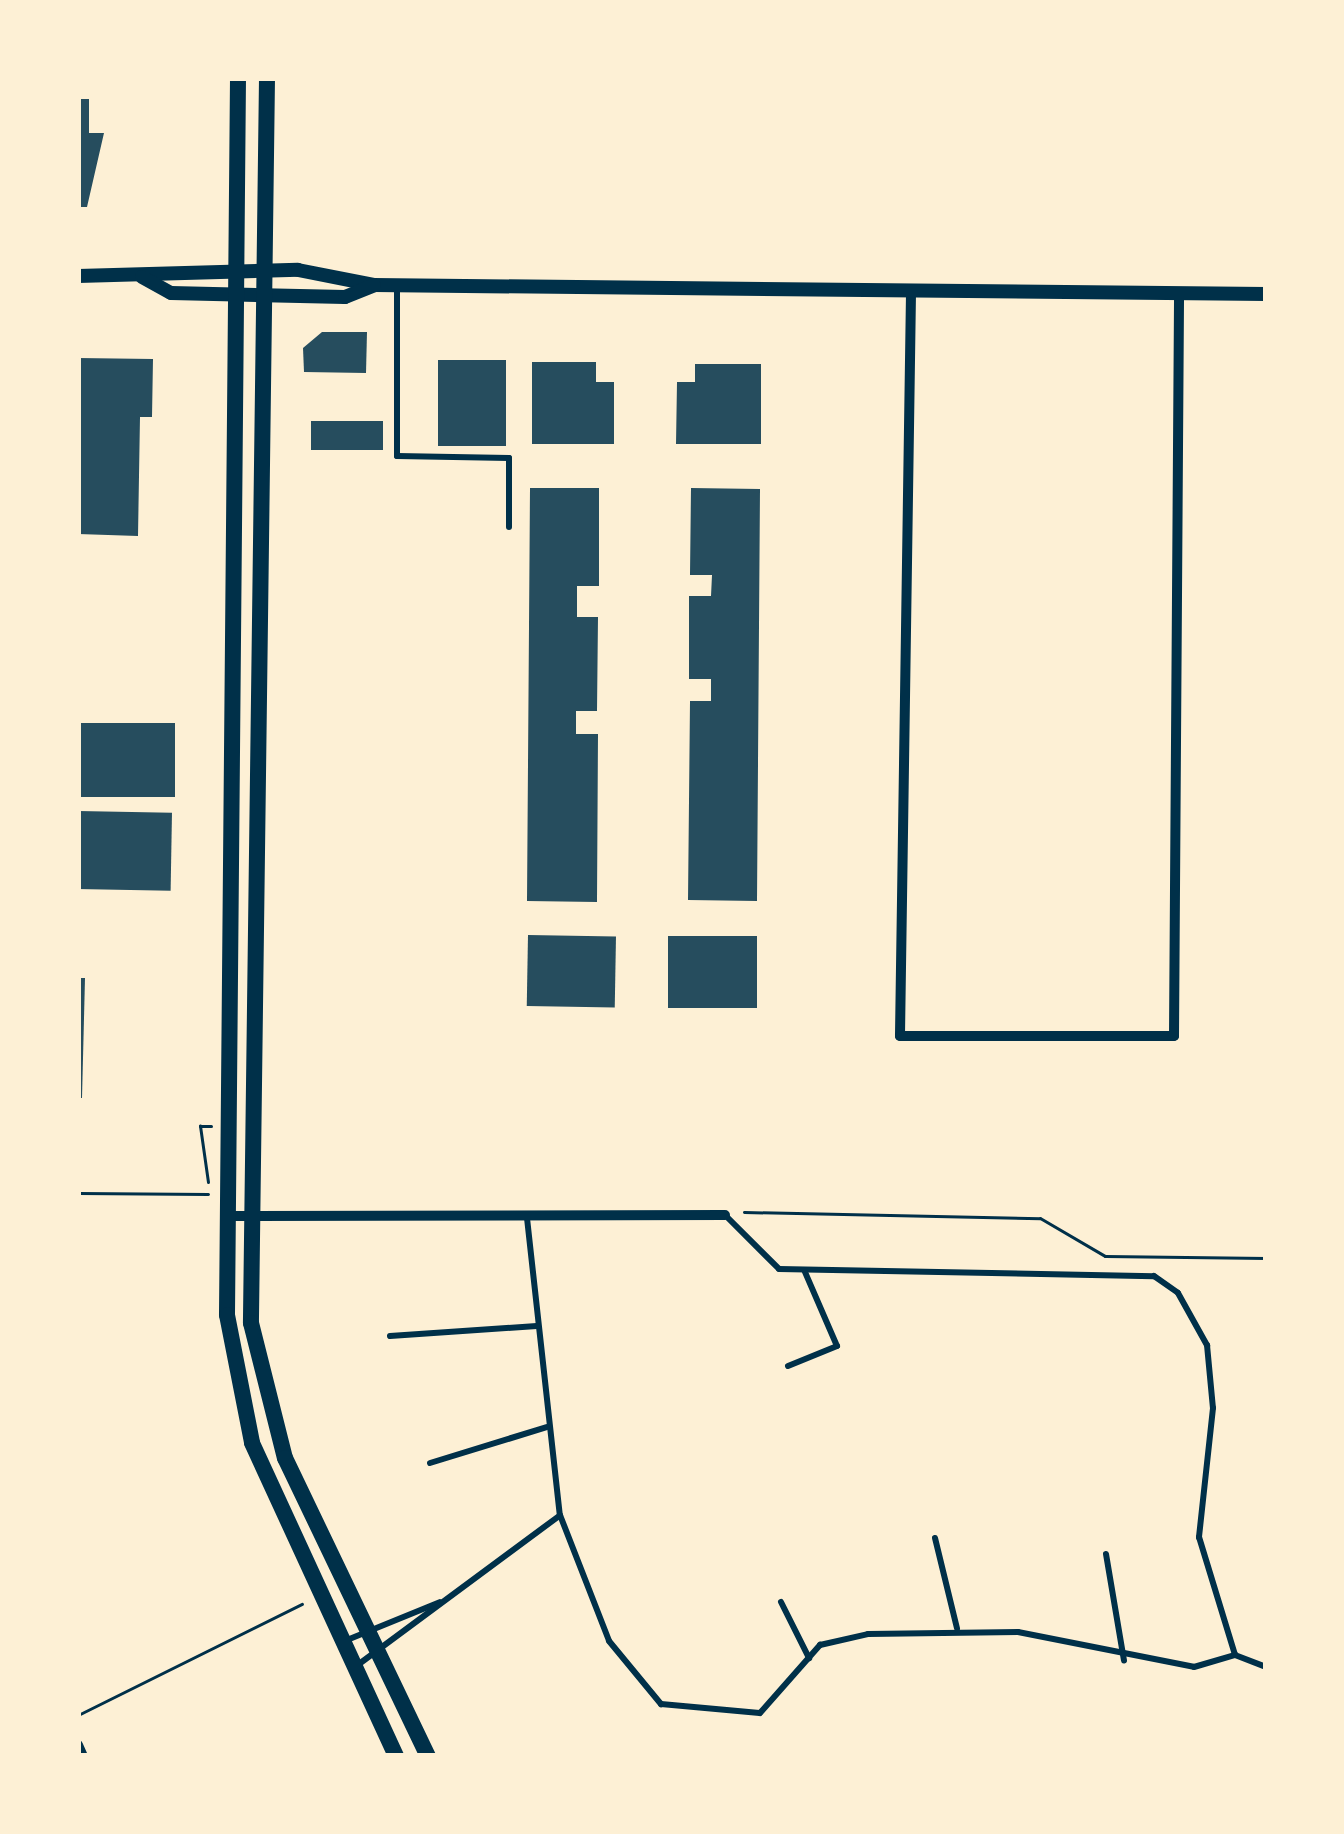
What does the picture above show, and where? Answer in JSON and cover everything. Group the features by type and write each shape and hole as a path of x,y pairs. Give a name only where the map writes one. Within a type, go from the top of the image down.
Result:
{"main road":[{"path":"238,78 225,1216 241,1407 396,1756"},
{"path":"267,78 251,1323 271,1418 428,1756"}],"street":[{"path":"78,276 340,271 374,285 1266,294"},
{"path":"142,277 171,293 345,298 374,285"},
{"path":"911,292 900,1036 1174,1036 1179,293"},
{"path":"225,1216 725,1215"},
{"path":"78,1744 83,1756"}],"lane":[{"path":"397,285 397,456 509,458 509,527"},
{"path":"725,1215 748,1246 805,1272 1154,1276 1178,1293 1207,1345 1213,1408 1199,1537 1235,1655"},
{"path":"527,1218 560,1515 609,1641 661,1704 760,1713 820,1645 868,1634 958,1628 1124,1660 1194,1667 1235,1655 1266,1666"},
{"path":"788,1366 837,1346 805,1272"},
{"path":"390,1336 537,1326"},
{"path":"430,1463 547,1427"},
{"path":"356,1666 379,1654 442,1601 560,1515"},
{"path":"934,1538 958,1628"},
{"path":"1106,1554 1124,1660"},
{"path":"344,1642 442,1601"},
{"path":"781,1602 810,1659"}],"path":[{"path":"78,1192 211,1194"},
{"path":"725,1215 1040,1218 1106,1256 1266,1258"},
{"path":"78,1714 312,1599"}],"building":[{"path":"78,99 89,99 89,133 104,133 87,207 78,207"},
{"path":"322,332 367,332 366,373 304,372 303,348"},
{"path":"78,358 153,359 152,417 140,417 138,536 78,534"},
{"path":"438,360 506,360 506,446 438,446"},
{"path":"532,362 596,362 596,382 614,382 614,444 532,444"},
{"path":"695,364 761,364 761,444 676,444 677,382 695,382"},
{"path":"311,421 383,421 383,450 311,450"},
{"path":"530,488 599,488 599,586 577,586 577,617 598,617 597,711 576,711 576,734 598,734 597,902 527,901"},
{"path":"691,488 760,489 757,901 688,900 690,701 711,701 711,679 689,679 689,596 711,596 712,575 690,575"},
{"path":"78,723 175,723 175,797 78,797"},
{"path":"78,811 172,813 171,891 78,889"},
{"path":"528,935 616,937 615,1008 527,1006"},
{"path":"668,936 757,936 757,1008 668,1008"},
{"path":"78,978 85,978 82,1098 78,1098"}]}
